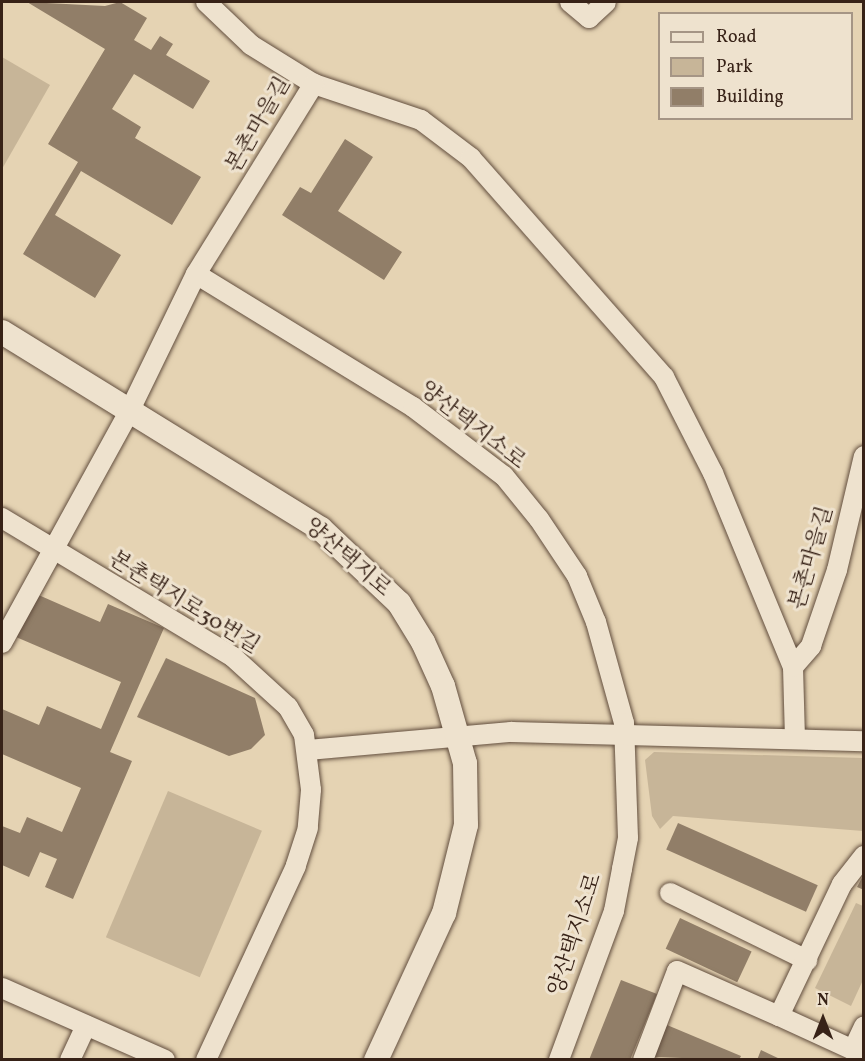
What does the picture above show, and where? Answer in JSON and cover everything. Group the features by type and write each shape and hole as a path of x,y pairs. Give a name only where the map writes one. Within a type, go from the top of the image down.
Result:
{"street":[{"name":"본촌마을길","path":"196,274 314,84 251,45 206,2"},
{"path":"570,2 589,18 606,2"},
{"path":"314,84 421,120 471,158 664,377 713,473 793,667 795,739"},
{"path":"2,643 50,549 129,412 196,274"},
{"name":"양산택지소로","path":"196,274 413,406 504,476 577,576 596,622 624,732 628,838 614,911 559,1059"},
{"name":"양산택지로","path":"2,332 321,529 369,570 399,603 423,642 457,734 467,798 455,876 440,922 376,1059"},
{"name":"본촌마을길","path":"793,667 811,646 864,456"},
{"name":"본촌택지로30번길","path":"2,518 50,549 233,657 288,707 308,750 308,828 296,866 206,1059"},
{"path":"308,750 457,734 624,732 864,741"},
{"path":"779,1016 842,884 864,856"},
{"path":"670,893 807,960"},
{"path":"643,1059 677,971 858,1052 864,1026"},
{"path":"2,988 165,1059"},
{"path":"70,1059 86,1025"}],"green space":[{"path":"2,57 50,85 2,169"},
{"path":"654,752 863,758 863,831 673,816 660,829 652,816 645,760"},
{"path":"168,791 262,831 200,977 106,937"},
{"path":"856,903 863,906 863,980 851,1006 815,988"}],"building":[{"path":"27,2 105,6 120,2 147,18 134,40 151,50 160,36 173,44 166,55 210,81 193,109 134,74 112,109 141,127 135,138 201,177 172,225 81,171 55,215 121,255 95,298 23,254 78,162 48,144 105,49"},
{"path":"345,139 373,157 338,211 402,252 384,280 282,215 300,187 311,193"},
{"path":"34,593 100,622 108,604 164,628 110,752 132,761 73,899 45,887 57,859 40,852 29,877 2,865 2,826 20,833 27,817 62,832 81,788 2,754 2,709 39,725 47,706 101,729 121,682 16,637"},
{"path":"166,658 255,698 265,735 251,749 229,756 137,717"},
{"path":"678,823 818,885 806,912 666,849"},
{"path":"864,874 864,890 857,887"},
{"path":"680,918 752,951 737,982 666,949"},
{"path":"621,980 657,994 630,1060 589,1060"},
{"path":"667,1025 741,1056 739,1060 653,1057"},
{"path":"761,1050 782,1060 757,1060"}]}
